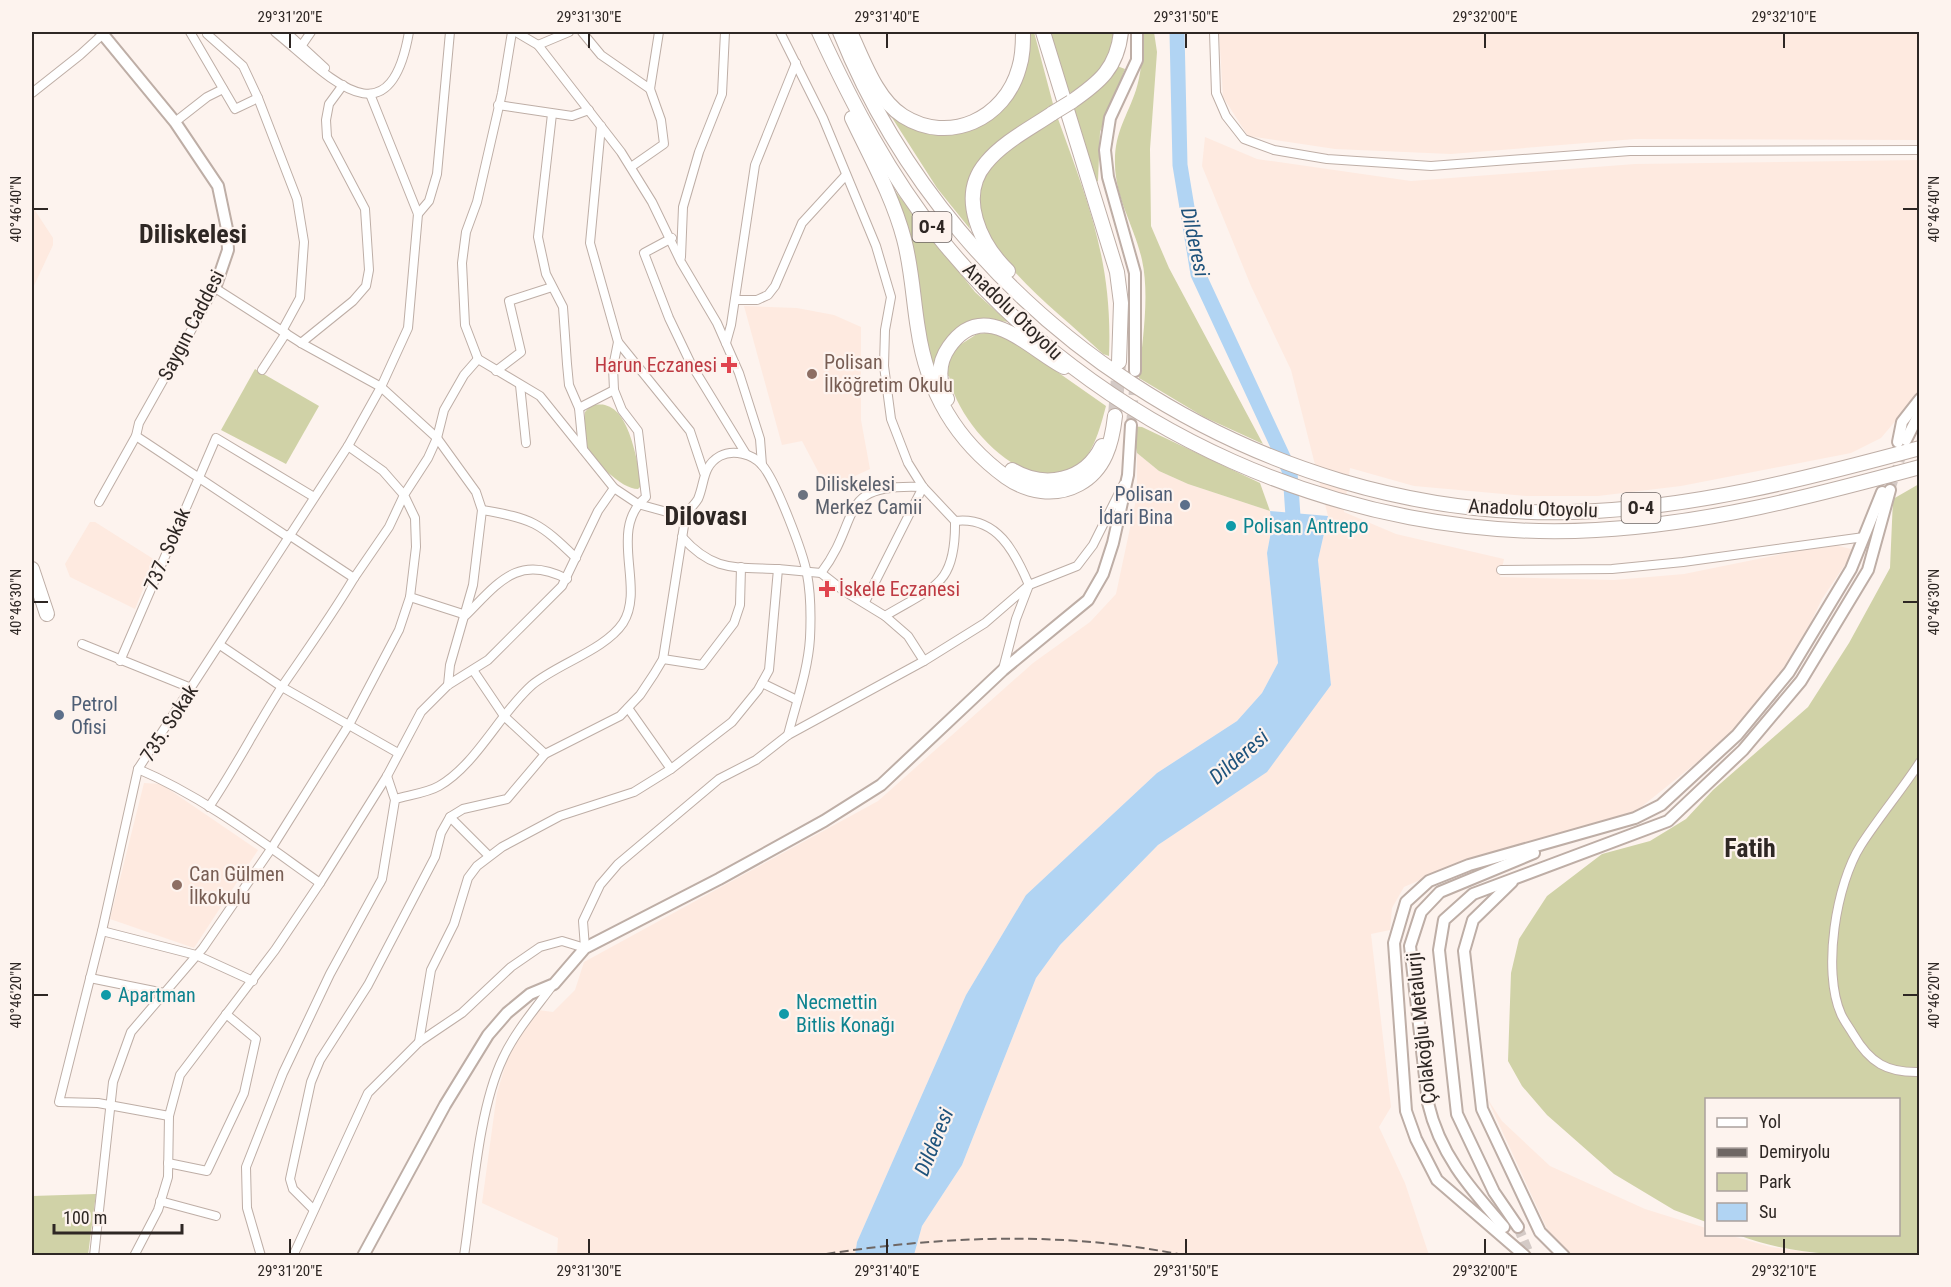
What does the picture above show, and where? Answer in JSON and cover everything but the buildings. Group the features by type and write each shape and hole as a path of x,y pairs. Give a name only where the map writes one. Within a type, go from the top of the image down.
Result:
{"highway":[{"name":"Anadolu Otoyolu","path":"819,32 866,127 901,184 939,237 1033,335 1095,384 1155,423 1235,463 1296,487 1365,508 1457,525 1531,531 1595,530 1659,525 1767,507 1920,468"},
{"name":"Anadolu Otoyolu","path":"840,32 861,77 902,150 951,219 1005,280 1055,328 1111,361 1170,409 1227,439 1298,467 1358,485 1434,502 1504,509 1569,512 1621,510 1730,495 1817,476 1920,448"},
{"path":"850,32 878,88 890,104 903,116 924,126 941,129 960,128 975,123 999,105 1019,69 1023,32"},
{"path":"1037,32 1105,247 1114,301 1111,361"},
{"path":"1043,32 1117,272 1121,303 1111,361"},
{"path":"1111,361 1000,264 986,245 974,213 976,179 985,164 1000,149 1098,82 1112,65 1121,32"},
{"path":"827,49 845,103 897,217 912,279 925,367 937,400 955,428 985,462 1010,480 1030,489 1053,492 1071,489 1096,471 1110,446 1112,413 1098,454 1087,466 1059,480 1043,482 1023,476 999,462 978,443 960,422 945,397 940,366 952,343 968,330 986,326 1001,327 1019,336 1047,358 1095,384"},
{"path":"32,569 47,614"}],"main road":[{"path":"1135,371 1137,310 1135,273 1108,177 1106,150 1110,118 1137,60 1137,32"},
{"name":"Saygın Caddesi","path":"102,33 175,122 213,175 223,203 228,250 215,288"},
{"path":"1920,399 1902,422 1902,441 1920,412"},
{"path":"363,1256 445,1105 488,1035 507,1013 530,994 554,984 585,948 719,879 824,821 881,785 1003,670 1088,600 1103,574 1128,475 1131,425"},
{"name":"Çolakoğlu Metalurji","path":"1518,1227 1494,1192 1457,1114 1439,950 1444,920 1473,894 1668,821 1743,750 1801,681 1868,570 1886,491 1864,537"},
{"path":"1525,1256 1510,1246 1437,1180 1416,1139 1406,1111 1394,944 1406,902 1429,882 1469,865 1635,818 1661,805 1737,735 1789,672 1851,569 1864,537"},
{"name":"Çolakoğlu Metalurji","path":"1504,1227 1455,1169 1432,1124 1410,946 1421,912 1440,892 1578,834"},
{"path":"1514,880 1473,920 1464,951 1482,1109 1540,1232 1564,1256"}],"street":[{"path":"190,32 204,52 235,109 258,98"},
{"path":"275,32 352,92 369,94 378,92 391,83 400,68 409,32"},
{"path":"286,32 303,45 333,78"},
{"path":"303,45 311,32"},
{"path":"369,94 418,214 429,201 437,174 450,32"},
{"path":"687,513 667,512 638,504 614,488 540,396 478,359 465,325 462,263 466,232 477,202 514,32 538,45 631,167 672,238 681,262 726,343 739,373 760,439 762,465 782,503 807,572 810,589 810,638 805,674 788,735"},
{"path":"538,45 569,32"},
{"path":"582,32 601,55 650,89"},
{"path":"631,167 664,144 661,120 650,89 659,32"},
{"path":"681,262 683,207 699,152 722,94 724,32"},
{"path":"780,32 796,63 876,246 891,297 885,330 884,366 891,418 908,463 923,487 956,521 957,543 941,582 885,616"},
{"path":"1214,32 1216,93 1226,116 1244,139 1274,150 1327,159 1431,166 1630,151 1920,150"},
{"path":"32,93 102,33"},
{"path":"204,52 207,33"},
{"path":"207,33 243,66 258,98 297,199 304,242 300,298 262,370"},
{"path":"726,343 735,300 755,165 796,63"},
{"path":"301,343 352,301 366,286 369,270 365,209 327,137 326,120 329,104 343,85"},
{"path":"175,122 207,97 223,89"},
{"path":"498,105 572,116 589,110"},
{"path":"552,114 538,237 546,274 563,307 569,385 579,408 583,449"},
{"path":"601,126 590,243 618,342 690,431 704,473"},
{"path":"735,300 757,300 768,296 775,286 802,223 846,175"},
{"name":"735. Sokak","path":"111,1105 59,1101 102,931 138,769 348,446 381,387 408,328 418,214"},
{"path":"672,238 644,253 669,318 691,363 746,454 762,465"},
{"path":"496,371 521,352 509,301 552,286"},
{"path":"215,288 301,343 381,387 437,438 476,492 482,510 473,585 450,665 448,685"},
{"name":"Saygın Caddesi","path":"99,502 136,436 139,423 215,288"},
{"path":"395,800 439,786 474,755 504,716 533,685 598,644 622,623 630,598 627,560 628,533 638,504 646,497 638,431 622,410 614,390 613,367 618,342"},
{"path":"209,807 238,764 282,687 321,634 354,578 389,527 404,495 428,458 437,438 444,410 464,375 478,359"},
{"path":"520,385 526,443"},
{"path":"579,408 614,390"},
{"path":"136,436 196,479 354,578"},
{"name":"737. Sokak","path":"120,661 196,479 216,438 314,497"},
{"path":"94,1256 113,1082 124,1043 196,955 271,849 350,723 399,630 410,597 416,547 415,518 404,495 383,471 348,446"},
{"path":"313,1209 293,1189 290,1179 311,1082 320,1060 368,985 435,857 441,833 450,817 463,809 507,799 545,754 597,730 628,708 640,695 663,659 687,513 698,499 704,473 719,457 728,453 746,454"},
{"path":"293,1256 368,1093 419,1042 462,1013 510,967 540,947 562,941 585,948 583,921 586,910 600,885 618,864 719,780 756,760 788,735 924,661 985,622 1029,585 1077,566 1093,545 1128,475"},
{"path":"821,573 834,556 858,500 867,493 891,486 923,487"},
{"path":"865,602 923,487"},
{"path":"134,1256 160,1201 168,1177 169,1116 180,1076 253,981 320,883 387,776 422,712 448,685 488,660 545,605 567,579 598,511 614,488"},
{"path":"482,510 520,516 536,522 553,534 576,558"},
{"path":"956,521 982,522 998,533 1010,546 1029,585 1016,619 1003,670"},
{"path":"682,537 707,561 728,567 821,573 844,591 885,616 908,636 924,661"},
{"path":"1501,570 1612,569 1683,562 1864,537"},
{"path":"663,659 702,665 734,623 740,605 741,567"},
{"path":"466,615 501,581 522,568 551,571 567,579"},
{"path":"419,1042 431,970 454,924 468,878 488,855 560,816 634,792 671,769 732,722 762,682 770,662 778,569"},
{"path":"410,597 466,615"},
{"path":"82,644 191,688"},
{"path":"220,645 282,687 350,723 398,753"},
{"path":"473,670 504,716 545,754"},
{"path":"762,682 797,700"},
{"path":"628,708 671,769"},
{"path":"1920,762 1860,847 1844,882 1833,929 1833,974 1840,1012 1859,1044 1881,1067 1901,1073 1920,1072"},
{"path":"138,769 161,779 209,807 320,883"},
{"path":"261,1256 247,1208 246,1167 283,1073 330,974 382,879 395,800 387,776"},
{"path":"450,817 488,855"},
{"path":"102,931 196,955 253,981"},
{"path":"90,978 164,993"},
{"path":"464,1256 491,1087 503,1057 517,1034 554,984"},
{"path":"168,1163 207,1171 244,1093 256,1039 226,1014"},
{"path":"111,1105 169,1116"},
{"path":"160,1201 216,1216"}],"shaded area":[{"path":"1219,32 1919,32 1919,140 1635,139 1451,154 1335,149 1248,136 1223,97"},
{"path":"1205,137 1257,159 1411,181 1635,164 1919,160 1919,393 1881,438 1851,453 1681,486 1598,496 1526,496 1414,486 1350,468 1344,512 1396,534 1504,559 1500,577 1614,580 1684,574 1831,544 1855,550 1822,599 1810,624 1780,673 1731,735 1635,812 1470,858 1404,887 1392,908 1390,930 1371,934 1391,1107 1379,1127 1405,1183 1429,1255 914,1256 922,1226 962,1165 1036,978 1060,945 1158,845 1185,826 1331,685 1318,560 1328,516 1291,370 1251,286 1202,166"},
{"path":"32,206 53,238 53,245 32,290"},
{"name":"Polisan İlköğretim Okulu","path":"744,306 797,308 834,315 861,327 861,420 870,469 844,481 820,475 802,441 782,445"},
{"path":"1137,453 1159,471 1188,484 1270,511 1272,526 1267,553 1278,663 1262,693 1237,721 1157,773 1026,895 966,995 857,1242 855,1255 557,1255 558,1238 482,1203 497,1093 510,1050 538,1010 553,1012 575,990 584,962 878,801 1033,663 1090,622 1116,594 1137,495"},
{"path":"90,522 95,522 155,560 135,609 70,577 65,564"},
{"name":"Can Gülmen İlkokulu","path":"144,783 161,784 258,850 194,948 110,919"},
{"path":"1487,1098 1502,1121 1550,1166 1645,1209 1705,1228 1705,1236 1732,1236 1771,1247 1828,1255 1559,1255"}],"green space":[{"path":"1028,32 1034,32 1053,104 1001,140 968,188 966,203 970,229 937,188 889,113 915,129 934,135 955,134 986,122 1005,103"},
{"path":"1048,32 1115,32 1110,54 1100,71 1085,84 1065,96"},
{"path":"1142,32 1154,32 1157,52 1150,149 1151,226 1169,268 1263,444 1204,417 1139,378 1145,319 1144,274 1139,248 1118,188 1115,153 1119,134 1140,75"},
{"path":"1117,66 1125,69 1100,132 1098,181 1094,183 1071,111 1109,79"},
{"path":"1057,116 1096,233 1107,291 1109,356 1103,354 1037,295 1007,263 994,246 979,215 980,185 990,165 1017,142"},
{"path":"895,191 975,292 1008,322 983,321 960,329 942,345 934,369 931,367 910,241"},
{"path":"995,332 1006,336 1106,406 1098,434 1089,453 1084,461 1069,472 1050,475 1030,472 1011,462 977,431 954,394 949,376 945,376 952,350 977,334"},
{"path":"255,369 319,406 286,464 221,430"},
{"path":"591,405 605,405 614,409 627,427 642,485 638,489 631,488 616,479 596,459 587,446 584,434 585,412"},
{"path":"1132,426 1142,427 1260,483 1270,511 1188,484 1159,471 1137,453"},
{"path":"1919,484 1919,1255 1827,1254 1783,1248 1741,1236 1900,1236 1900,1098 1705,1098 1705,1222 1674,1210 1614,1174 1547,1115 1522,1086 1508,1061 1511,973 1519,939 1547,896 1602,854 1650,841 1686,819 1713,790 1808,707 1849,643 1890,568 1893,499"},
{"path":"96,1194 88,1255 32,1255 32,1196"}],"water":[{"path":"1270,511 1328,516 1318,560 1331,685 1267,772 1158,845 1060,945 1036,978 962,1165 922,1226 914,1255 855,1255 857,1242 966,995 1026,895 1157,773 1237,721 1262,693 1278,663 1267,553 1272,526"}],"waterway":[{"name":"Dilderesi","path":"1177,32 1180,165 1198,274 1290,472 1294,531"}],"tunnel":[{"path":"1115,416 1119,364"},
{"path":"1131,425 1135,378"},
{"path":"1890,490 1904,447"},
{"path":"1518,1227 1530,1256"}],"railway":[{"path":"813,1256 907,1244 1000,1239 1094,1242 1188,1256"}],"place":[{"name":"Harun Eczanesi","path":"729,365"},
{"name":"Polisan İlköğretim Okulu","path":"812,374"},
{"name":"Diliskelesi Merkez Camii","path":"803,495"},
{"name":"Polisan İdari Bina","path":"1185,505"},
{"name":"Polisan Antrepo","path":"1231,526"},
{"name":"İskele Eczanesi","path":"827,589"},
{"name":"Petrol Ofisi","path":"59,715"},
{"name":"Can Gülmen İlkokulu","path":"177,885"},
{"name":"Apartman","path":"106,995"},
{"name":"Necmettin Bitlis Konağı","path":"784,1014"}],"district":[{"name":"Diliskelesi","path":"193,234"},
{"name":"Dilovası","path":"706,516"},
{"name":"Fatih","path":"1750,848"}]}
